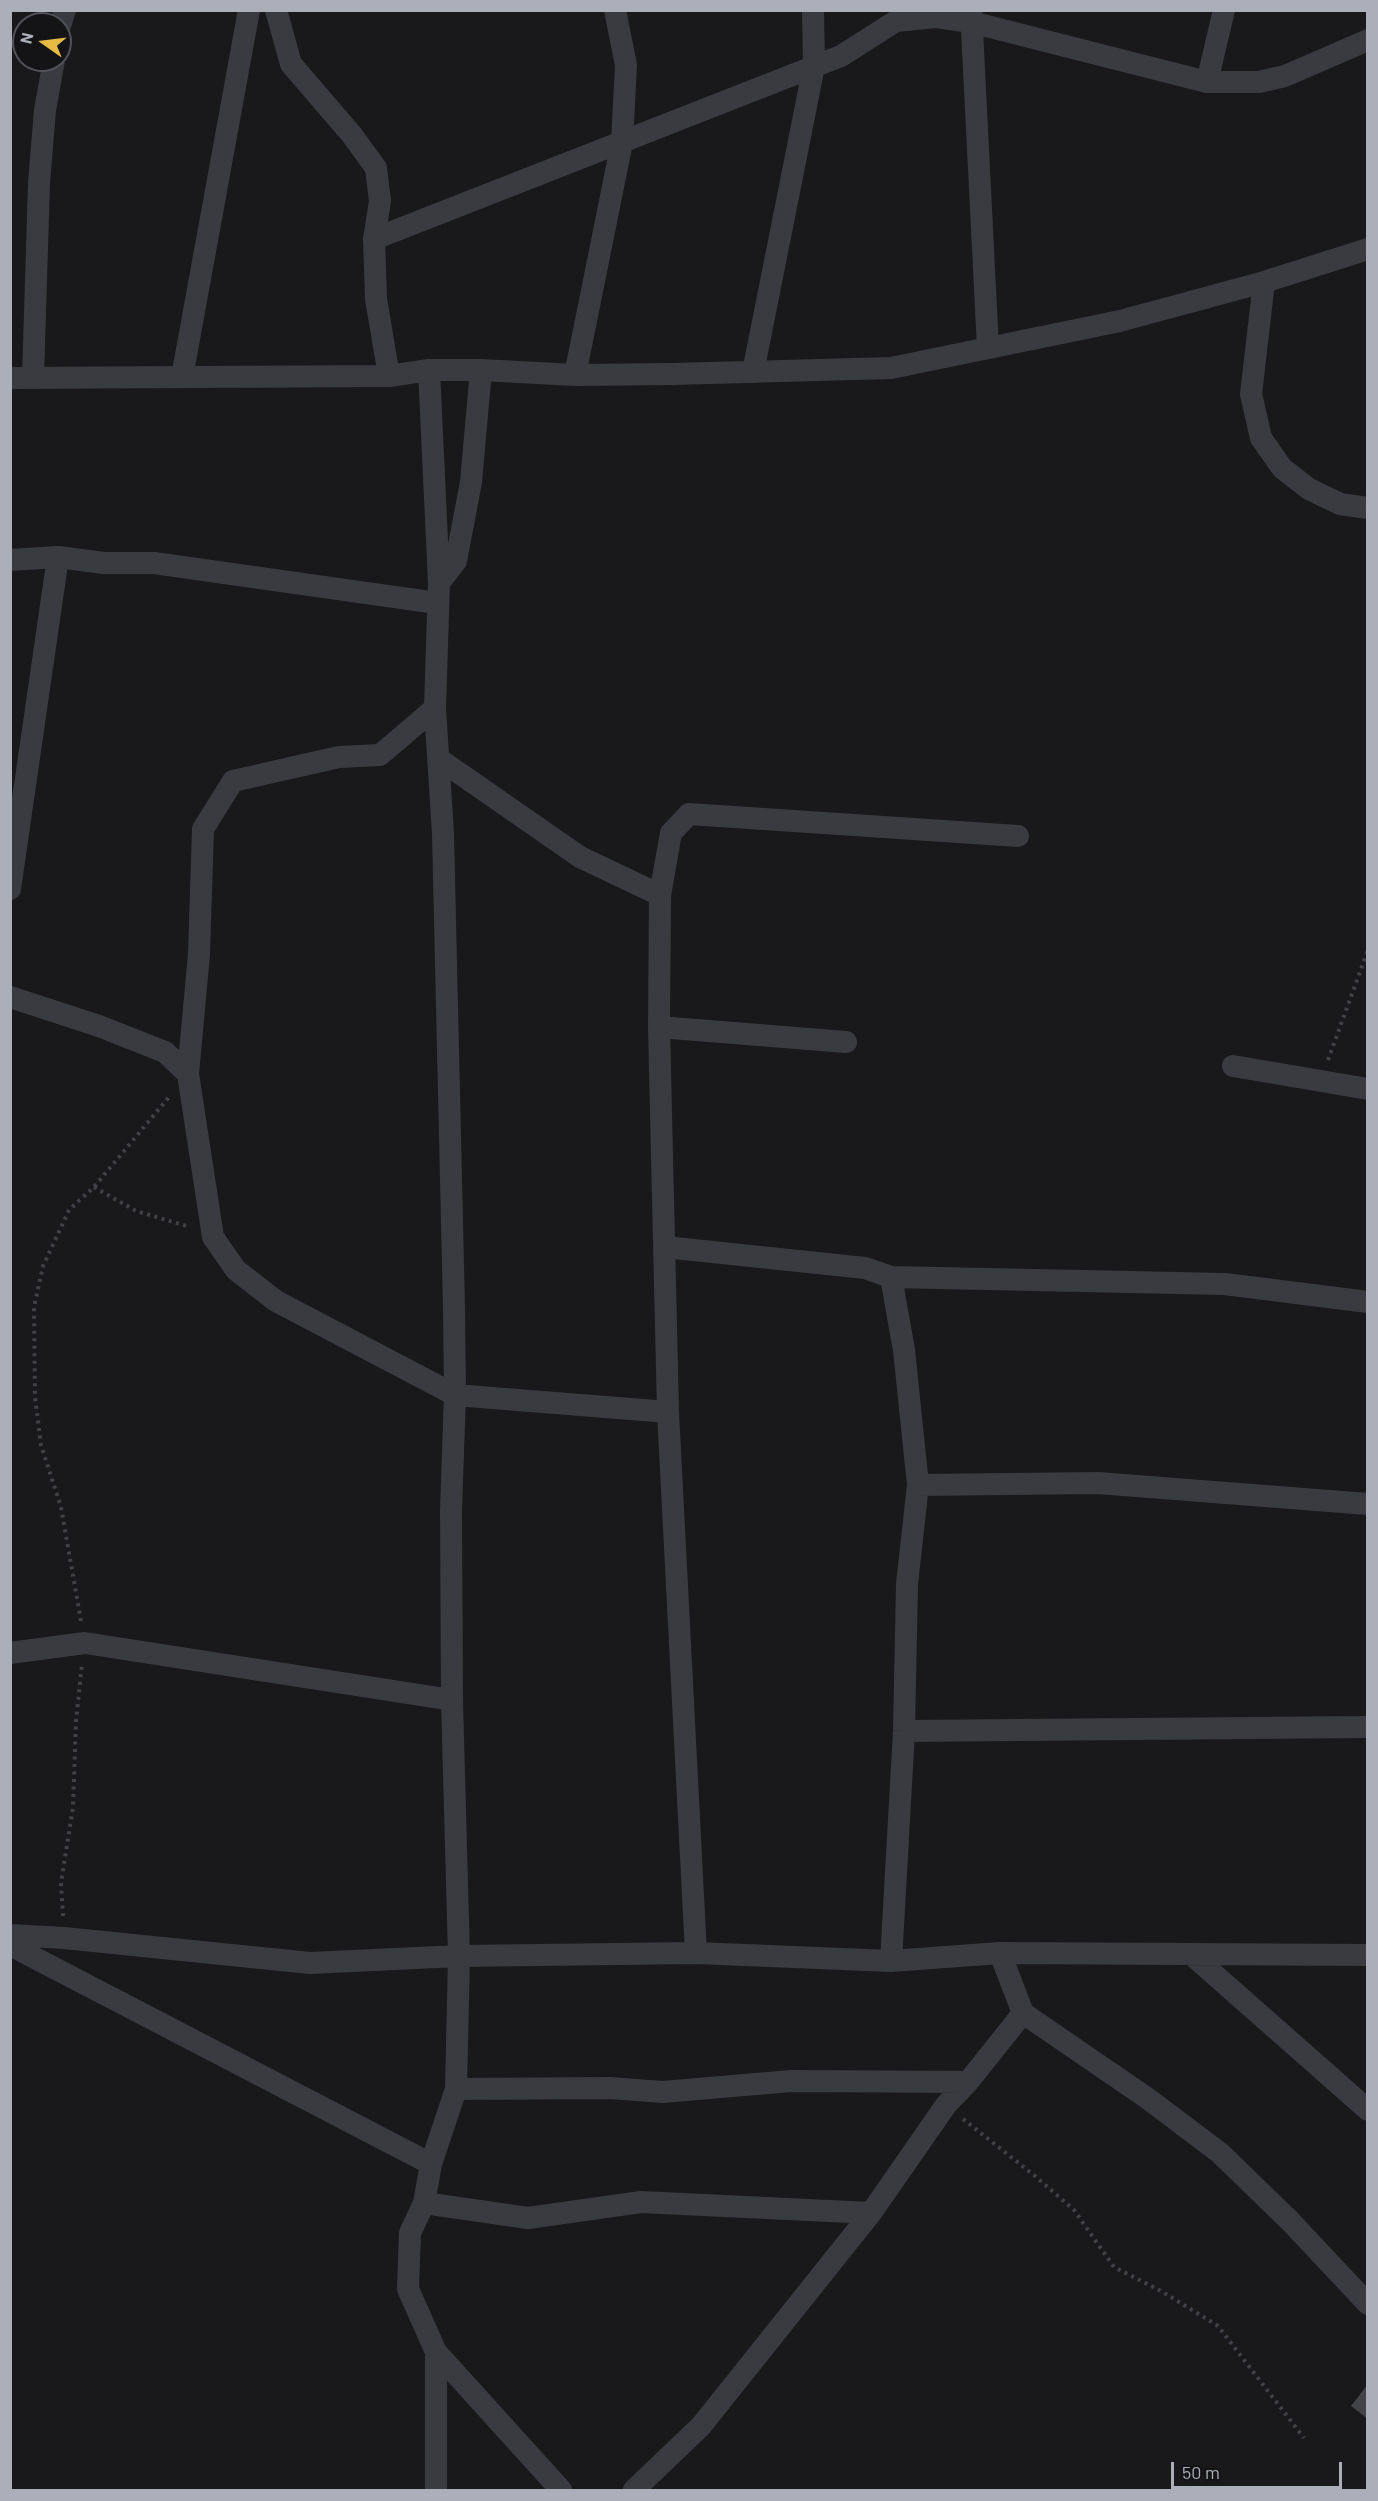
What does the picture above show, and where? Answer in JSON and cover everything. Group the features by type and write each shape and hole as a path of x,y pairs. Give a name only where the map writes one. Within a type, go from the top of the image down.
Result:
{"street":[{"path":"182,377 249,10"},
{"path":"276,10 291,64 352,135 376,168 380,201 374,239 376,298 389,376"},
{"path":"575,375 622,142 626,65 615,10"},
{"path":"753,372 814,66 813,10"},
{"path":"1208,82 1224,10"},
{"path":"374,239 841,56 896,21 936,16 971,16 1208,82 1259,82 1285,76 1368,40"},
{"path":"971,16 988,348"},
{"path":"33,378 39,183 45,110 52,72"},
{"path":"10,378 389,376 429,370 481,369 575,375 891,368 1120,321 1264,282 1368,249"},
{"path":"1264,282 1251,394 1261,438 1282,468 1309,489 1340,504 1368,508"},
{"path":"438,593 456,561 471,482 481,369"},
{"path":"429,370 438,593 435,708 443,834 455,1395 451,1510 452,1700 459,1956 456,2089 430,2164 424,2203 410,2233 408,2289 436,2352 561,2490"},
{"path":"10,560 58,557 104,563 154,563 438,593"},
{"path":"10,889 58,557"},
{"path":"435,708 380,755 339,757 233,782 203,830 199,954 188,1074 213,1237 236,1270 276,1301 455,1395 668,1412"},
{"path":"439,759 580,857 660,895"},
{"path":"696,1953 668,1412 666,1247 659,1027 660,895 671,833 688,814 1017,836"},
{"path":"10,997 99,1026 165,1052 188,1074"},
{"path":"659,1027 846,1042"},
{"path":"1233,1066 1368,1089"},
{"path":"666,1247 865,1269 891,1277 1226,1284 1368,1302"},
{"path":"891,1277 904,1350 918,1485 907,1584 904,1731 891,1961"},
{"path":"918,1485 1098,1483 1368,1504"},
{"path":"10,1653 85,1643 452,1700"},
{"path":"904,1731 1368,1727"},
{"path":"10,1935 64,1938 310,1963 459,1956 696,1953 891,1961 1000,1953 1368,1955"},
{"path":"10,1945 430,2164"},
{"path":"1000,1953 1023,2013 1147,2098 1220,2153 1290,2221 1368,2304"},
{"path":"1191,1954 1368,2110"},
{"path":"634,2490 701,2426 871,2212 945,2105 968,2082 1023,2013"},
{"path":"456,2089 610,2088 663,2092 791,2081 968,2082"},
{"path":"424,2203 528,2218 641,2202 871,2212"},
{"path":"436,2352 436,2490"}],"path":[{"path":"1321,1081 1368,950"},
{"path":"64,1938 61,1883 73,1807 76,1721 85,1643 61,1507 41,1445 35,1397 34,1307 43,1266 69,1210 94,1187 188,1074"},
{"path":"94,1187 136,1211 170,1220 213,1237"},
{"path":"945,2105 1074,2210 1114,2267 1161,2291 1218,2326 1304,2438"}],"building":[{"path":"1368,2384 1368,2419 1351,2406"}]}
